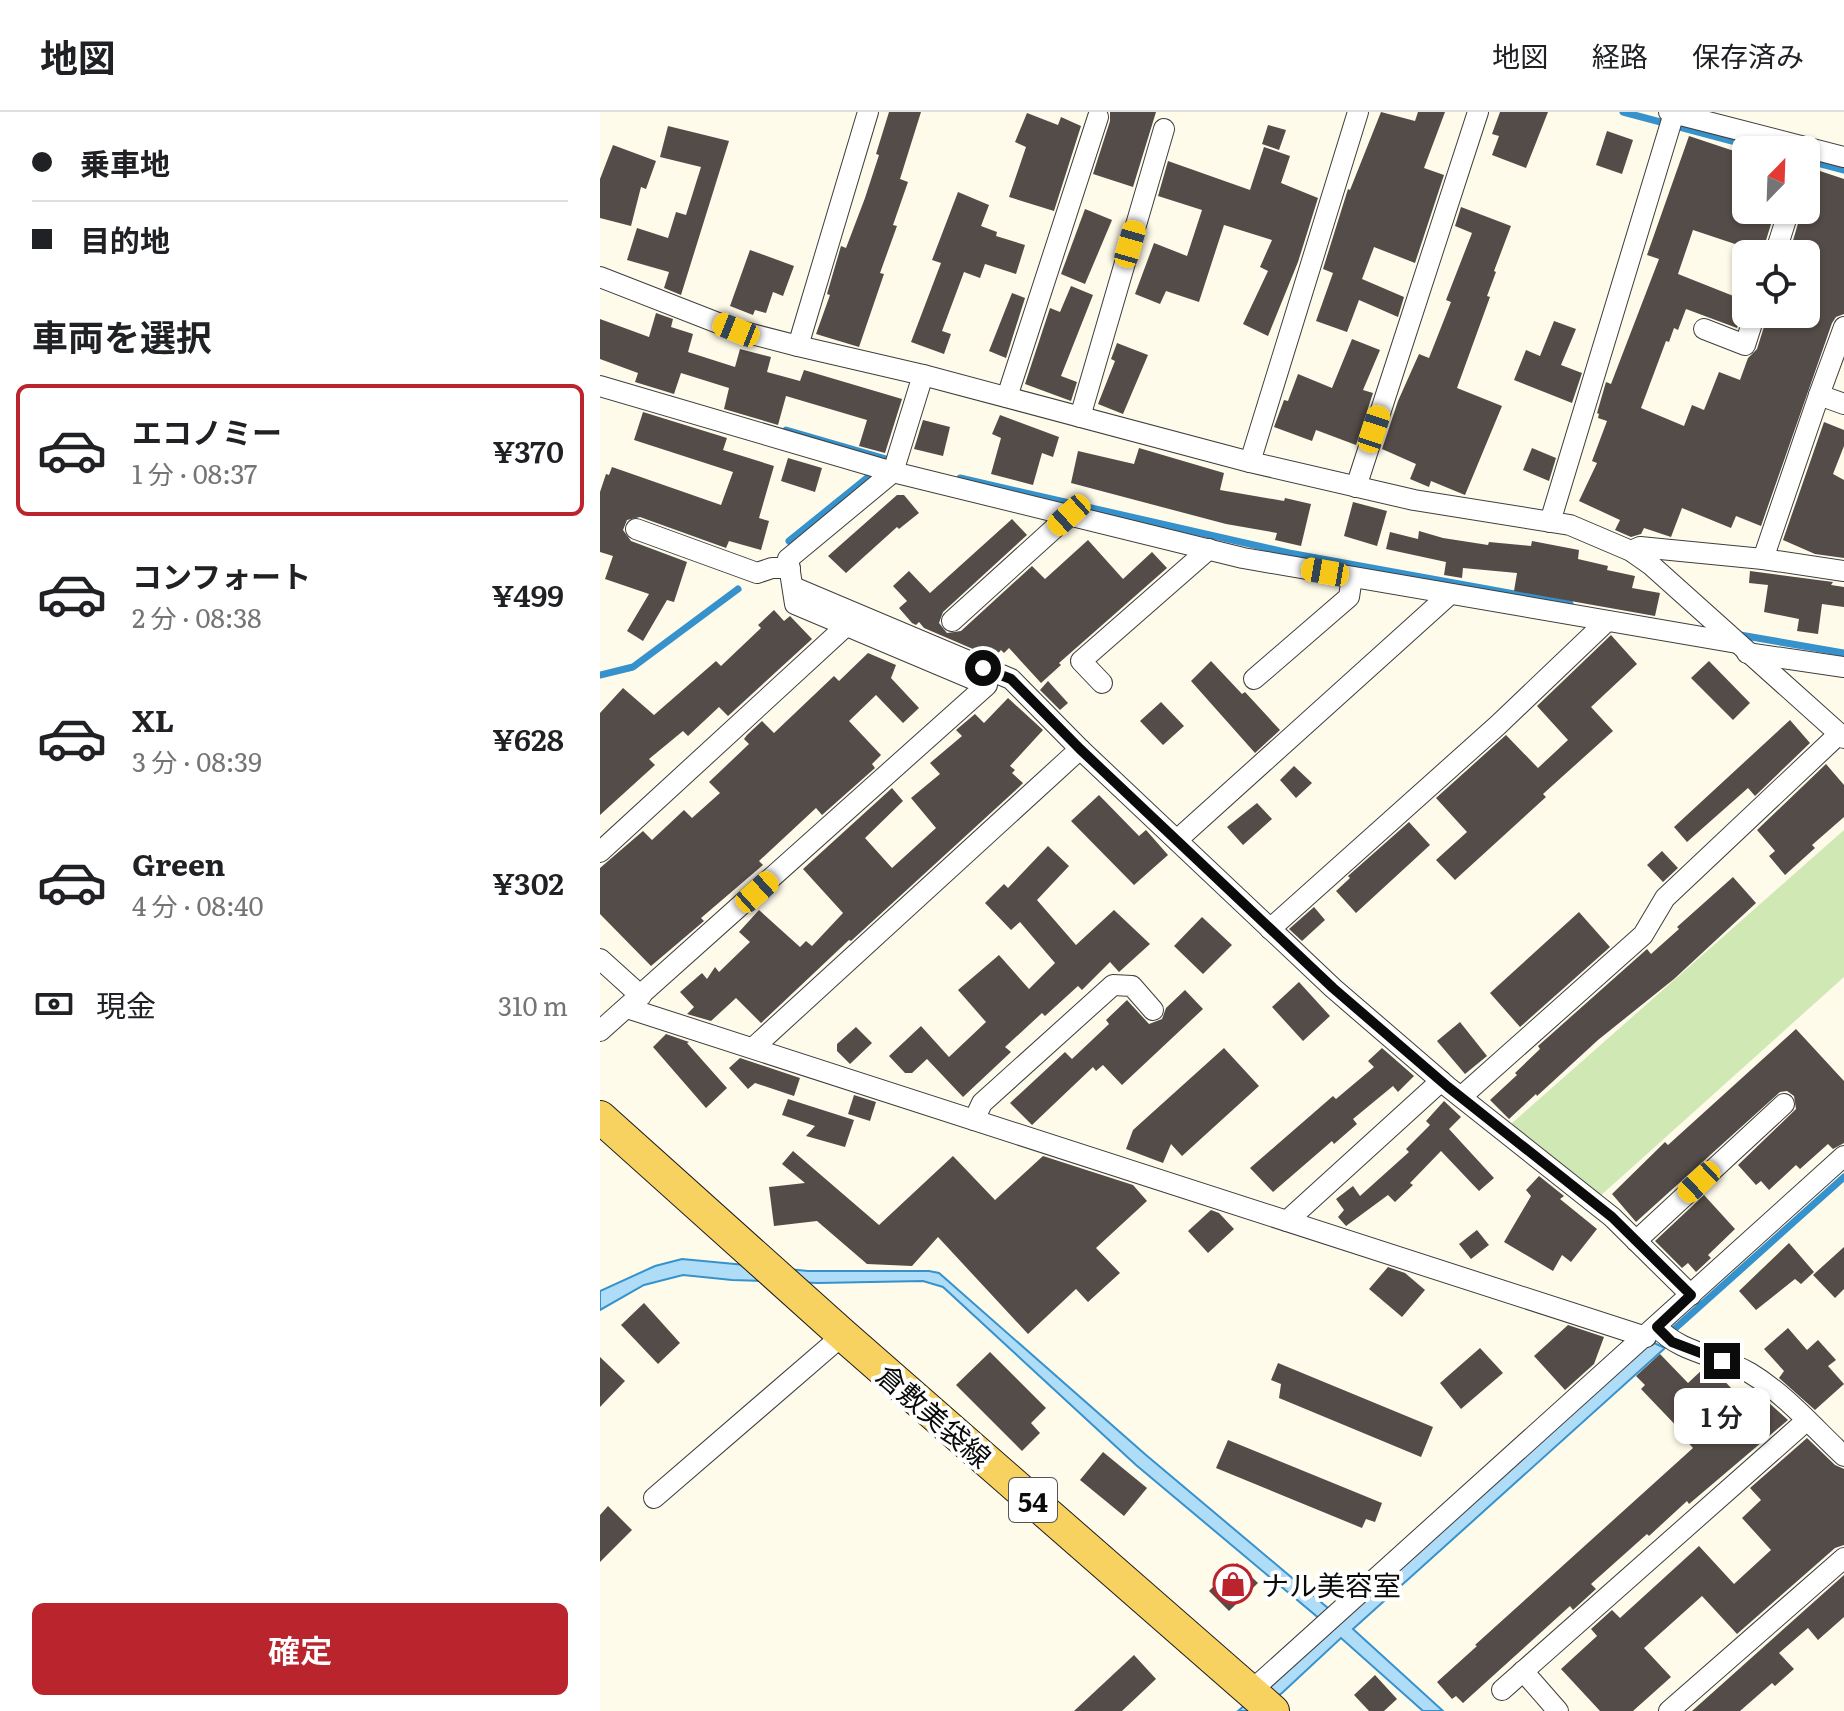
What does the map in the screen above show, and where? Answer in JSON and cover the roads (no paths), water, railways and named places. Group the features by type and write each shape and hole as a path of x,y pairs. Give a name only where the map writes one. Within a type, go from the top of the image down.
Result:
{"main road":[{"name":"倉敷美袋線","path":"600,1117 843,1335 1262,1701"}],"street":[{"path":"798,346 868,112"},
{"path":"1250,462 1358,112"},
{"path":"1356,487 1478,112"},
{"path":"1007,397 1098,117"},
{"path":"1550,522 1671,119 1728,120 1765,136"},
{"path":"1080,417 1164,129"},
{"path":"1820,156 1844,157"},
{"path":"600,277 736,330 923,375 1250,462 1414,500 1570,525 1631,551 1651,565 1842,736 1665,898 1643,935 1461,1097"},
{"path":"1763,559 1844,327"},
{"path":"1704,329 1745,345 1750,328"},
{"path":"600,1031 987,685 795,604 788,559 895,466 923,375"},
{"path":"600,386 1069,515 1209,549 1607,621 1733,639 1844,667"},
{"path":"1819,395 1844,404"},
{"path":"952,621 1069,515"},
{"path":"636,529 757,573 772,568 1011,679 1080,749 1333,988 1441,1081 1612,1217 1691,1295"},
{"path":"1631,551 1640,547 1763,559 1844,571"},
{"path":"1102,683 1081,661 1209,549"},
{"path":"1254,679 1349,597 1352,577"},
{"path":"1177,840 1450,594"},
{"path":"1270,929 1498,725 1607,621"},
{"path":"600,852 846,626"},
{"path":"753,1048 1080,749"},
{"path":"600,959 634,1002 753,1048 1287,1221 1659,1335 1747,1371 1769,1385 1844,1456"},
{"path":"974,1120 982,1103 1113,985 1132,986 1153,1010"},
{"path":"1287,1221 1441,1081"},
{"path":"1636,1241 1784,1104"},
{"path":"1262,1701 1321,1627 1659,1335 1691,1295 1844,1156"},
{"path":"654,1498 843,1335"},
{"path":"1502,1690 1806,1421"},
{"path":"1669,1711 1844,1558"},
{"path":"1523,1671 1558,1711"}],"water":[{"path":"682,1259 808,1271 939,1273 1146,1455 1341,1619 1652,1342 1665,1348 1353,1629 1443,1711 1423,1711 1341,1638 1282,1693 1256,1711 1238,1711 1272,1682 1321,1620 1136,1465 943,1287 923,1281 818,1283 683,1275 644,1285 600,1310 600,1291 655,1266"}],"waterway":[{"path":"1623,112 1732,141"},
{"path":"1820,164 1844,170"},
{"path":"786,430 893,461"},
{"path":"789,541 872,474"},
{"path":"960,478 1289,553 1570,604"},
{"path":"600,675 633,667 738,589"},
{"path":"1740,635 1844,653"},
{"path":"1670,1333 1844,1177"}],"place":[{"name":"ナル美容室","path":"1233,1584"}]}
